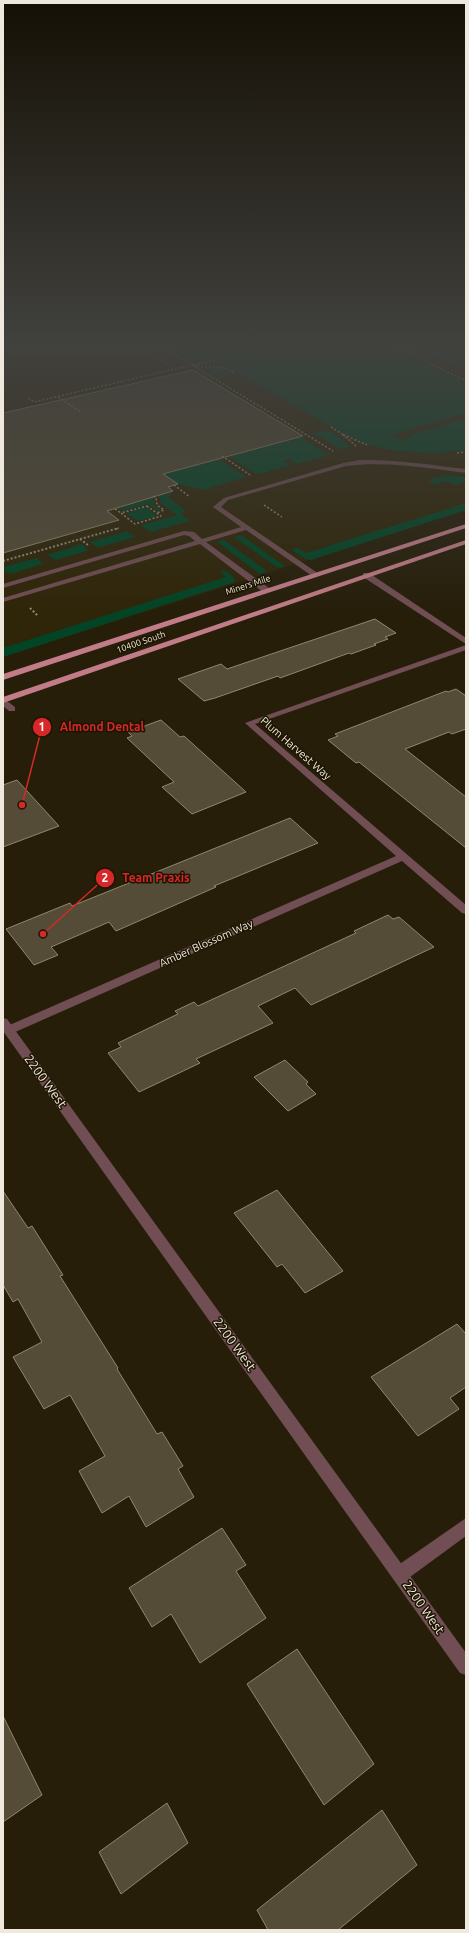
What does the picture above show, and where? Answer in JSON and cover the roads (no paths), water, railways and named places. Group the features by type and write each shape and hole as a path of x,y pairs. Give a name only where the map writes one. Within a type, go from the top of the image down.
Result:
{"main road":[{"name":"Miners Mile","path":"3,677 314,574 466,526"},
{"path":"366,575 466,542"},
{"name":"10400 South","path":"3,700 366,575"}],"street":[{"path":"314,574 217,507 226,499 345,464 362,461 383,461 466,471"},
{"path":"3,600 246,528"},
{"path":"3,586 181,533 189,533 266,590"},
{"path":"366,575 466,642"},
{"name":"Plum Harvest Way","path":"466,647 249,723 466,911"},
{"path":"3,700 12,709"},
{"name":"Amber Blossom Way","path":"6,1026 403,857"},
{"name":"2200 West","path":"6,1026 466,1667"},
{"path":"400,1574 466,1526"}],"place":[{"name":"Almond Dental","path":"22,805"},
{"name":"Team Praxis","path":"43,934"}]}
